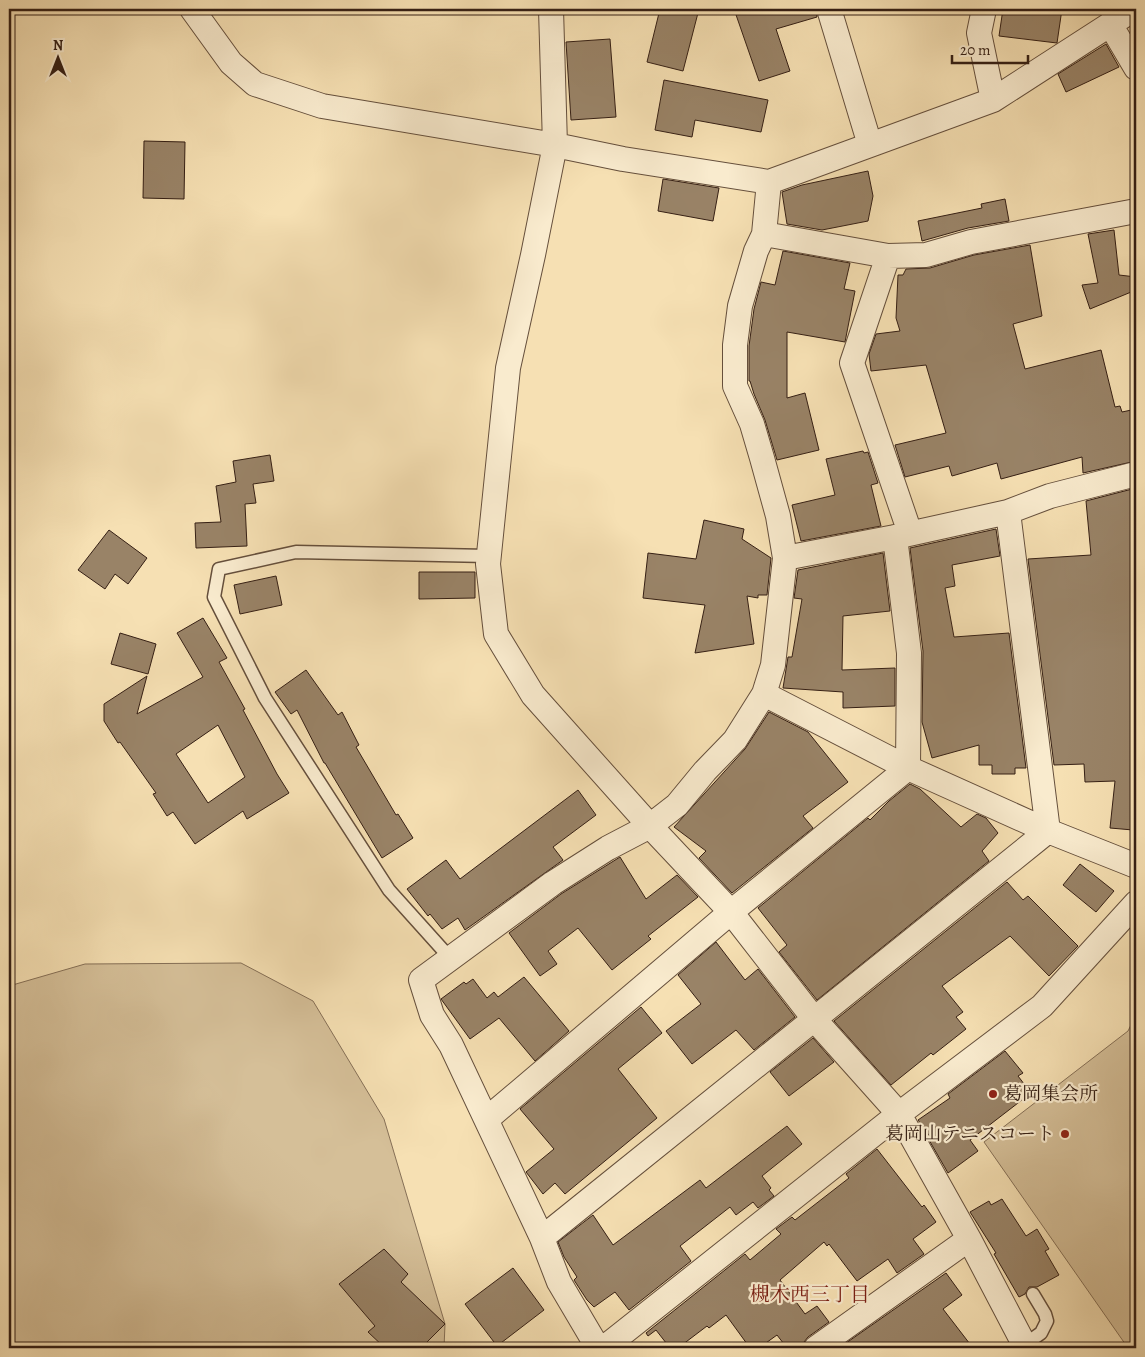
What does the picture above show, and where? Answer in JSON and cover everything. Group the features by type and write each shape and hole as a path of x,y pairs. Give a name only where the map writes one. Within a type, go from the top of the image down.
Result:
{"street":[{"path":"192,9 231,63 255,84 322,106 555,145 623,159 769,182 994,100 1134,9"},
{"path":"551,9 555,145 508,368 488,556 496,634 533,695 650,826 731,912 815,1020 899,1114 969,1239 1025,1347"},
{"path":"829,9 870,145"},
{"path":"984,9 979,34 994,100"},
{"path":"1110,24 1136,68"},
{"path":"769,182 764,234 756,251 740,306 735,344 734,386 752,424 778,516 786,558 773,665 764,694 734,740 705,771 678,805 650,826 608,848 553,883 421,980 432,1015 451,1045 487,1119 542,1238 559,1282 607,1348 899,1114 1042,1006 1136,902"},
{"path":"764,234 888,256 926,255 971,242 1136,211"},
{"path":"888,256 852,363 902,535 909,653 908,768"},
{"path":"786,558 1008,512 1050,496 1136,474"},
{"path":"1008,512 1048,831"},
{"path":"764,694 908,768 1048,831 1136,866"},
{"path":"487,1119 731,912 908,768"},
{"path":"542,1238 1048,831"},
{"path":"816,1348 969,1239"}],"lane":[{"path":"451,958 389,890 265,698 214,597 219,569 296,552 488,556"},
{"path":"1025,1347 1041,1333 1047,1321 1033,1294"}],"shaded area":[{"path":"241,963 313,1001 384,1119 445,1324 444,1348 9,1348 9,986 85,964"},
{"path":"1136,1015 1136,1348 1128,1348 984,1142 1128,1031"}],"building":[{"path":"660,9 699,9 683,71 647,62"},
{"path":"734,9 816,9 817,17 776,29 790,71 759,81"},
{"path":"1003,9 1062,9 1057,43 999,36"},
{"path":"610,39 616,117 571,120 566,42"},
{"path":"1106,44 1119,67 1066,92 1058,74"},
{"path":"664,80 768,100 761,132 695,120 692,137 655,130"},
{"path":"144,141 185,142 184,199 143,198"},
{"path":"868,171 873,196 868,221 822,230 787,224 782,192 802,185"},
{"path":"663,179 719,188 713,221 658,211"},
{"path":"1005,199 1009,221 968,228 922,241 918,221 982,208 981,204"},
{"path":"1114,230 1119,275 1136,277 1136,290 1090,309 1082,285 1098,283 1088,234"},
{"path":"1030,245 1042,316 1013,324 1025,369 1101,350 1115,407 1120,406 1122,412 1136,409 1136,461 1083,473 1082,457 1001,479 997,463 952,476 949,466 905,477 895,445 946,433 926,365 871,371 869,354 876,334 900,331 896,318 898,275 903,275 906,269 930,268 974,255"},
{"path":"783,251 850,263 844,289 855,291 845,342 787,332 787,398 805,393 819,450 777,460 765,420 749,381 749,346 754,309 761,282 775,285"},
{"path":"863,451 864,453 868,452 878,483 871,485 881,526 801,541 792,505 835,495 826,459"},
{"path":"270,455 274,481 253,484 256,503 245,504 247,546 196,548 195,523 221,522 216,486 236,482 233,461"},
{"path":"1136,488 1136,826 1134,826 1133,830 1110,828 1115,781 1085,782 1084,764 1054,765 1028,559 1091,555 1086,501"},
{"path":"704,520 744,529 742,539 771,558 767,595 758,595 758,598 747,596 754,644 695,653 705,605 643,598 648,553 696,559"},
{"path":"996,529 1000,556 952,565 955,586 945,588 954,637 1009,633 1026,768 1015,768 1015,774 992,774 992,765 979,765 979,745 932,758 922,722 923,651 910,548"},
{"path":"109,530 147,558 128,584 115,574 105,589 78,570"},
{"path":"883,553 890,611 843,616 842,670 895,668 895,706 843,708 843,692 783,688 788,657 792,657 802,599 794,598 798,570"},
{"path":"419,572 475,572 475,598 419,599"},
{"path":"276,576 282,605 240,614 234,585"},
{"path":"203,618 227,658 219,662 277,774 289,793 247,819 243,811 195,844 173,812 167,816 153,794 156,793 120,742 118,743 104,721 104,704 147,676 137,714 203,677 177,633","holes":["218,725 245,777 208,803 176,754"]},
{"path":"120,633 156,644 148,674 111,664"},
{"path":"306,670 338,715 342,712 359,745 356,747 396,815 398,814 413,838 382,858 324,763 297,710 291,714 275,692"},
{"path":"769,712 808,732 848,782 803,816 813,828 732,893 699,858 706,851 674,827 745,749"},
{"path":"910,784 920,789 961,827 977,814 986,818 998,833 982,851 989,861 817,1000 779,952 787,945 758,908 868,818 870,820"},
{"path":"578,790 596,815 553,847 563,860 465,930 458,918 442,929 430,914 428,916 407,889 446,860 460,879"},
{"path":"620,857 646,899 677,875 698,897 648,936 651,939 612,970 578,928 548,951 557,964 540,976 509,933 561,894"},
{"path":"1080,864 1114,891 1096,912 1063,885"},
{"path":"1007,882 1023,900 1028,896 1078,946 1049,976 1010,936 942,986 963,1012 956,1017 966,1029 933,1055 931,1053 891,1085 834,1021"},
{"path":"716,942 745,980 758,969 795,1017 754,1050 736,1030 692,1064 666,1031 701,1004 678,975"},
{"path":"524,977 569,1031 535,1061 499,1018 470,1039 441,999 464,982 466,984 473,979 487,998 494,992 498,997"},
{"path":"641,1007 662,1033 618,1069 657,1118 565,1194 555,1183 543,1194 526,1172 554,1149 520,1109"},
{"path":"813,1038 834,1062 789,1096 770,1072"},
{"path":"1005,1051 1023,1073 1018,1076 1031,1093 970,1140 978,1151 948,1173 929,1140 931,1138 918,1120 950,1098 948,1094"},
{"path":"787,1126 802,1144 762,1176 771,1188 769,1190 774,1196 758,1208 753,1202 736,1215 730,1207 680,1246 691,1261 629,1310 615,1292 594,1307 587,1300 574,1280 577,1277 564,1257 558,1242 593,1215 613,1245 700,1180 706,1188"},
{"path":"877,1149 936,1222 913,1239 924,1254 897,1273 888,1259 857,1281 829,1244 827,1246 824,1242 780,1280 805,1314 817,1306 829,1322 808,1337 802,1348 787,1348 777,1335 759,1348 750,1348 726,1315 709,1328 707,1326 678,1348 670,1348 656,1330 648,1336 646,1333 745,1254 750,1260 781,1234 776,1229 792,1217 795,1220 849,1178 846,1174"},
{"path":"1002,1199 1026,1236 1037,1229 1049,1249 1045,1251 1059,1275 1037,1287 1029,1287 1025,1294 1019,1297 994,1254 996,1253 970,1212 989,1201 991,1205"},
{"path":"384,1249 408,1274 401,1282 445,1324 421,1348 385,1348 368,1332 375,1326 339,1284"},
{"path":"513,1268 544,1310 497,1346 465,1304"},
{"path":"946,1273 962,1295 943,1309 973,1348 839,1348"}],"place":[{"name":"葛岡集会所","path":"993,1094"},
{"name":"葛岡山テニスコート","path":"1065,1134"}],"district":[{"name":"槻木西三丁目","path":"810,1294"}]}
